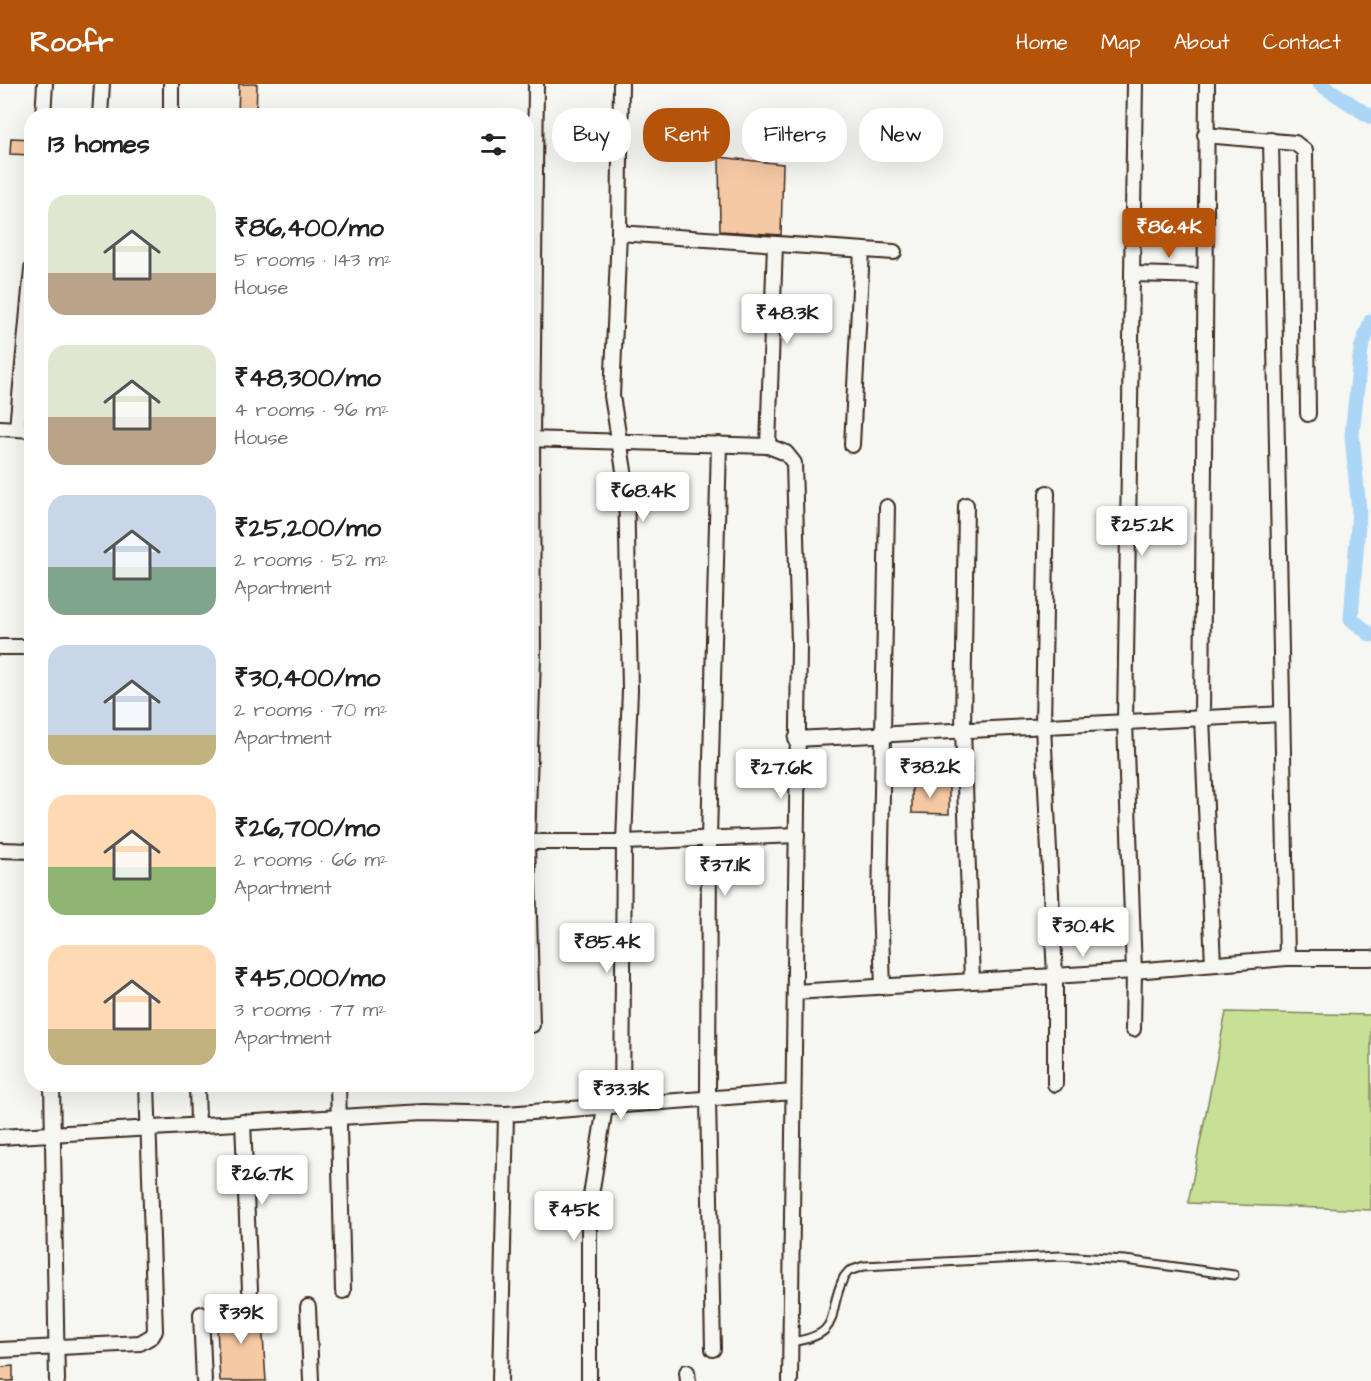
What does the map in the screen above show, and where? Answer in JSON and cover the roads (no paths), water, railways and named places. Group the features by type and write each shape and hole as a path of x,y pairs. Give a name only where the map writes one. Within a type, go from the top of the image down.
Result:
{"street":[{"path":"44,108 45,84"},
{"path":"100,108 102,84"},
{"path":"171,84 171,108"},
{"path":"534,185 536,84"},
{"path":"621,84 612,396 626,483 630,690 624,842 622,1105"},
{"path":"1133,1029 1134,971 1125,722 1134,84"},
{"path":"1206,84 1202,718 1213,964"},
{"path":"1205,135 1295,142 1302,146 1305,157 1308,414"},
{"path":"1271,140 1287,958"},
{"path":"618,233 894,252"},
{"path":"768,446 775,244"},
{"path":"852,445 861,250"},
{"path":"1133,274 1204,276"},
{"path":"17,428 24,354"},
{"path":"0,428 24,429"},
{"path":"534,439 768,446 780,449 791,457 796,472 799,645 796,739 797,836 790,1381"},
{"path":"713,1349 708,1098 709,839 719,444"},
{"path":"1047,493 1042,726 1055,976 1055,1084"},
{"path":"966,505 963,730 972,981"},
{"path":"883,987 880,905 886,507"},
{"path":"0,647 24,647"},
{"path":"796,739 1282,714"},
{"path":"534,842 624,842 797,836"},
{"path":"0,850 24,851"},
{"path":"795,992 1134,971 1287,958 1371,958"},
{"path":"52,1092 57,1381"},
{"path":"0,1350 140,1343 152,1336 155,1331 147,1092"},
{"path":"197,1092 198,1125"},
{"path":"338,1092 343,1291"},
{"path":"0,1137 424,1112 506,1114 794,1092"},
{"path":"589,1381 589,1208 605,1107"},
{"path":"500,1381 506,1114"},
{"path":"243,1122 250,1290"},
{"path":"308,1308 311,1381"},
{"path":"201,1314 204,1381"}],"lane":[{"path":"790,1342 824,1332 831,1322 844,1277 849,1271 864,1266 1060,1256 1125,1260 1234,1275"}],"waterway":[{"path":"1320,84 1371,117"},
{"path":"1371,321 1361,349 1352,435 1359,511 1351,619 1371,635"}]}
